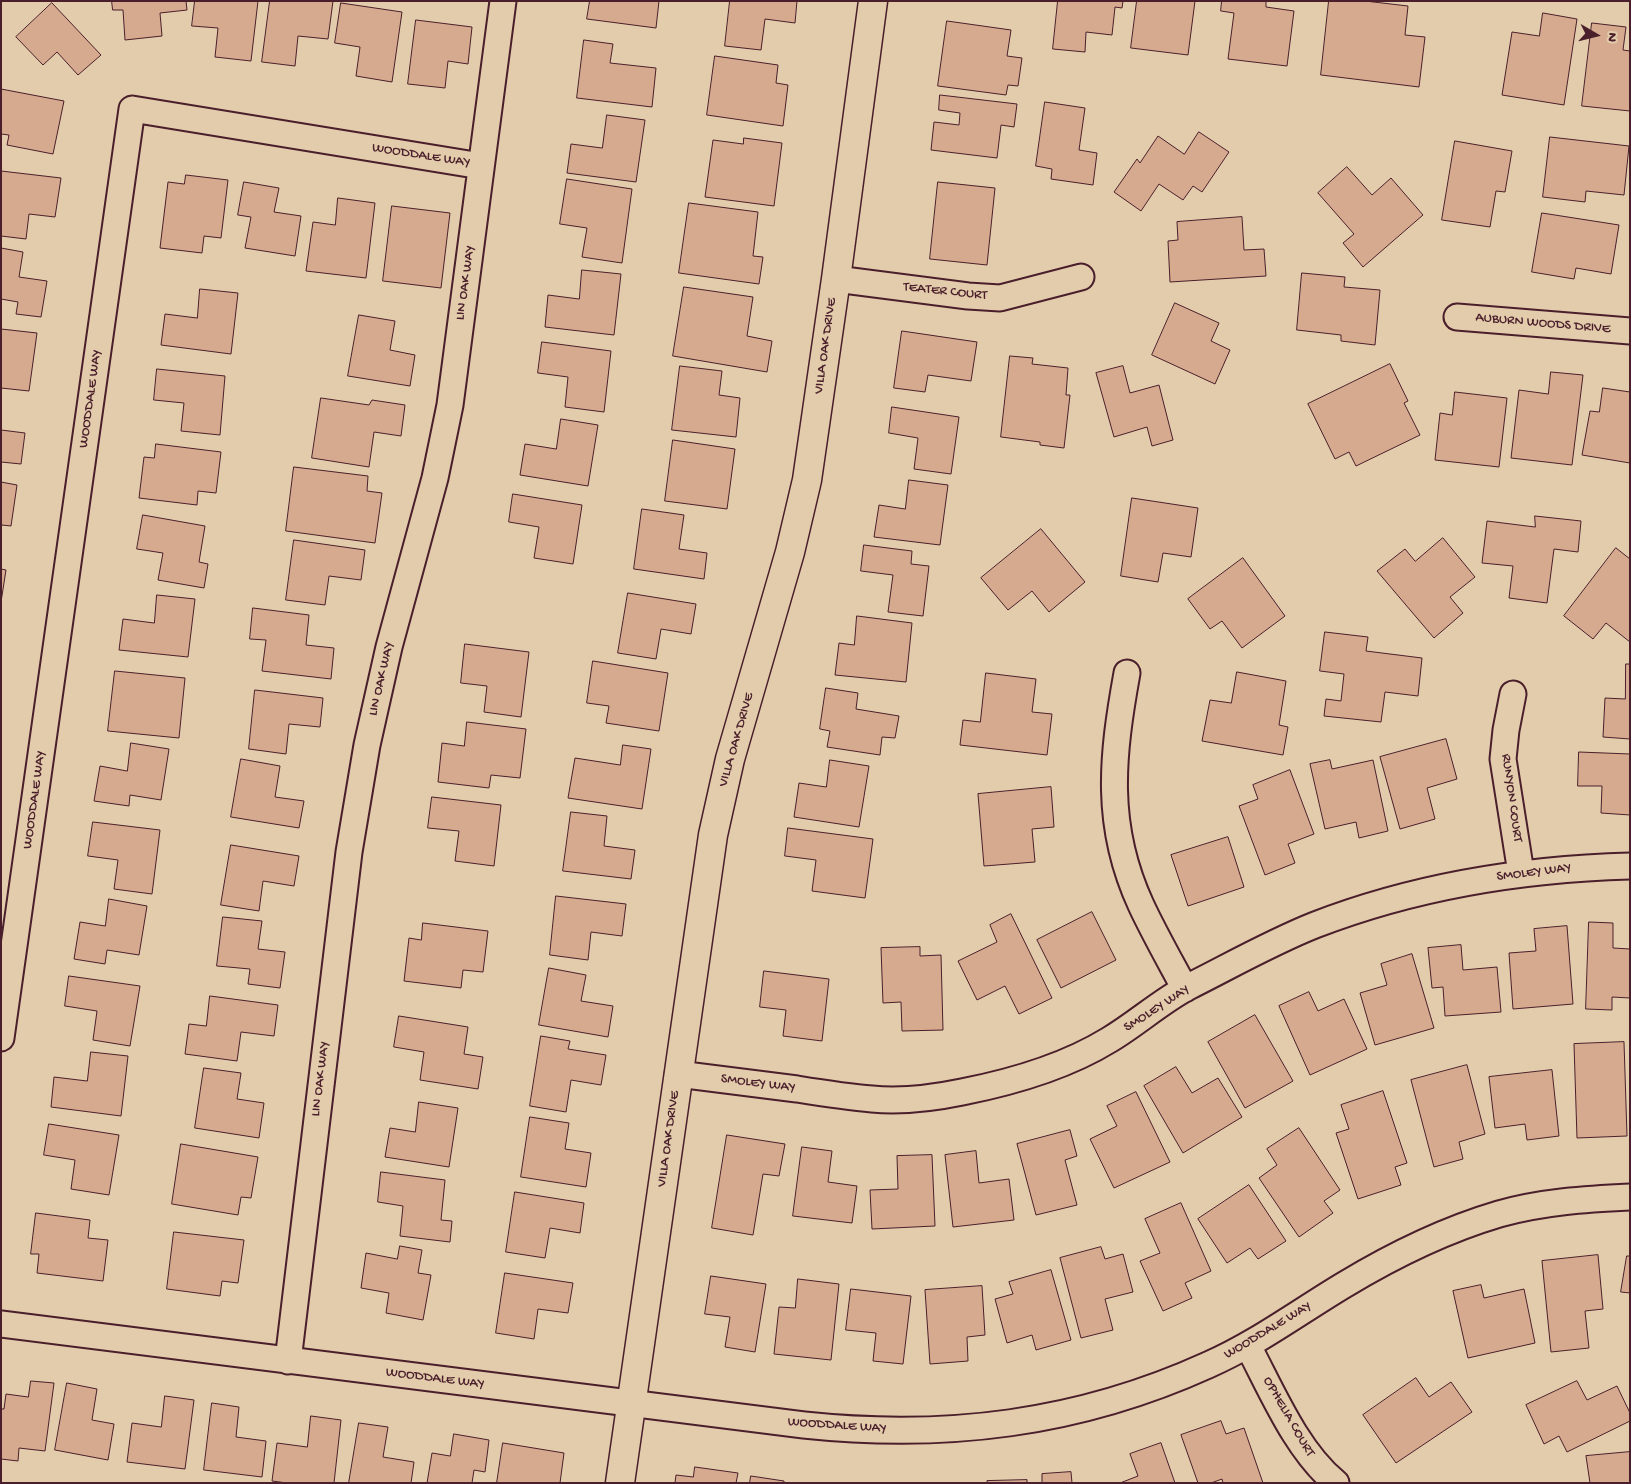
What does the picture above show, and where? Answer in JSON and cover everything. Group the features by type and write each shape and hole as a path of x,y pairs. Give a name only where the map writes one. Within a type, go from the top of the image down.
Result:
{"street":[{"name":"LIN OAK WAY","path":"288,1361 349,852 367,746 389,647 436,478 450,405 502,1"},
{"name":"VILLA OAK DRIVE","path":"620,1483 713,835 730,759 770,624 800,513 814,438 873,1"},
{"name":"WOODDALE WAY","path":"1,1038 132,109 481,166"},
{"name":"TEATER COURT","path":"836,279 968,296 1000,298 1081,278"},
{"name":"AUBURN WOODS DRIVE","path":"1456,317 1630,331"},
{"path":"1127,673 1115,746 1114,798 1118,833 1124,860 1140,904 1185,989"},
{"name":"RUNYON COURT","path":"1513,694 1503,759 1521,873"},
{"name":"SMOLEY WAY","path":"678,1074 874,1099 925,1098 961,1093 1000,1084 1065,1062 1108,1041 1185,989 1289,936 1357,910 1401,896 1521,873 1630,866"},
{"name":"WOODDALE WAY","path":"1,1324 837,1428 930,1431 970,1428 1010,1424 1052,1416 1137,1392 1199,1369 1248,1346 1345,1284 1387,1260 1467,1224 1501,1213 1540,1205 1573,1200 1630,1197"},
{"name":"OPHELIA COURT","path":"1248,1346 1297,1438 1309,1456 1336,1483"}],"building":[{"path":"112,1 186,1 187,10 160,13 162,36 125,40 123,10 113,10"},
{"path":"195,1 258,1 251,61 215,57 218,28 192,26"},
{"path":"270,1 333,1 328,39 298,36 295,66 262,62"},
{"path":"590,1 659,1 656,28 587,19"},
{"path":"730,1 797,1 795,23 765,19 761,50 725,46"},
{"path":"1058,1 1123,1 1122,8 1115,7 1112,35 1086,32 1085,52 1053,49"},
{"path":"1137,1 1195,1 1188,55 1131,48"},
{"path":"1222,1 1266,1 1266,7 1294,11 1287,66 1228,59 1234,13 1221,11"},
{"path":"1329,1 1365,1 1408,6 1405,35 1425,37 1419,87 1321,75"},
{"path":"52,3 101,55 78,75 57,52 43,65 16,37"},
{"path":"341,3 402,12 392,82 356,76 360,47 335,43"},
{"path":"1543,13 1577,19 1564,105 1502,95 1512,32 1539,36"},
{"path":"416,20 472,27 468,64 448,61 445,88 408,84"},
{"path":"947,21 1011,30 1007,56 1022,58 1018,86 1008,85 1006,95 938,86"},
{"path":"1592,23 1626,27 1623,50 1630,51 1630,111 1582,106"},
{"path":"584,40 613,44 610,63 656,68 652,107 577,98"},
{"path":"715,56 778,65 776,83 788,85 783,126 707,115"},
{"path":"1,89 64,101 53,154 7,145 9,135 1,134"},
{"path":"940,95 1017,104 1014,127 1001,125 997,158 931,150 934,122 959,125 960,113 939,110"},
{"path":"1045,102 1085,108 1079,150 1097,153 1093,185 1051,179 1052,169 1036,166"},
{"path":"607,115 645,120 636,182 567,173 571,144 602,148"},
{"path":"1199,132 1229,152 1202,192 1193,186 1183,200 1159,184 1141,211 1114,192 1137,159 1140,163 1158,136 1184,154"},
{"path":"1550,137 1629,146 1624,195 1586,191 1585,202 1543,197"},
{"path":"744,138 782,143 774,206 705,197 713,140 743,144"},
{"path":"1455,141 1512,151 1505,192 1496,191 1490,227 1442,220"},
{"path":"1347,167 1372,195 1391,178 1423,215 1363,267 1343,243 1354,234 1318,193"},
{"path":"1,171 61,178 55,217 29,214 26,239 1,236"},
{"path":"186,175 228,180 221,238 204,236 202,253 160,248 168,182 184,184"},
{"path":"567,179 632,189 622,263 582,257 587,228 560,224"},
{"path":"244,182 279,188 274,212 301,216 295,256 245,248 251,217 238,215"},
{"path":"938,182 995,188 987,265 930,259"},
{"path":"338,198 375,203 366,278 306,271 313,222 335,225"},
{"path":"689,203 758,212 753,256 763,257 759,284 679,273"},
{"path":"392,206 450,213 441,288 383,281"},
{"path":"1542,213 1619,225 1611,274 1576,268 1574,279 1532,272"},
{"path":"1242,217 1244,250 1264,249 1266,276 1170,282 1168,241 1178,240 1177,222"},
{"path":"1,248 23,252 19,277 47,281 41,317 16,314 18,302 1,299"},
{"path":"582,270 621,274 614,335 545,327 548,295 579,299"},
{"path":"1302,273 1345,277 1344,287 1380,290 1375,345 1341,341 1341,335 1297,330"},
{"path":"684,287 753,297 747,336 772,341 767,372 673,356"},
{"path":"200,289 238,293 231,354 161,345 165,314 197,318"},
{"path":"1175,303 1219,323 1211,341 1230,350 1215,384 1152,355"},
{"path":"359,315 395,321 390,350 415,355 410,386 348,376"},
{"path":"1,329 37,333 29,391 1,388"},
{"path":"902,331 977,342 971,381 928,375 925,392 894,388"},
{"path":"542,342 611,351 604,412 565,407 568,377 538,373"},
{"path":"1010,356 1033,358 1032,364 1068,368 1066,395 1070,395 1064,448 1040,445 1040,442 1001,437"},
{"path":"1390,364 1408,401 1404,403 1420,435 1356,466 1349,452 1335,459 1308,404"},
{"path":"680,366 722,371 719,395 740,398 736,437 672,430"},
{"path":"1123,366 1130,393 1159,385 1173,440 1152,446 1147,427 1114,437 1096,373"},
{"path":"157,369 225,376 220,435 181,431 184,403 154,400"},
{"path":"1551,372 1583,375 1572,465 1511,458 1519,390 1548,394"},
{"path":"1603,388 1630,392 1630,463 1582,455 1590,411 1599,412"},
{"path":"1455,392 1507,398 1499,467 1435,460 1440,413 1452,415"},
{"path":"321,398 369,405 372,400 405,405 401,436 374,432 369,467 312,458"},
{"path":"892,407 959,417 951,474 914,469 918,438 889,433"},
{"path":"561,419 598,425 588,486 520,475 525,444 556,449"},
{"path":"1,430 25,433 21,464 1,462"},
{"path":"673,440 735,449 727,509 665,501"},
{"path":"156,444 221,452 216,493 198,491 197,505 139,498 144,457 154,458"},
{"path":"294,467 368,476 367,491 382,493 375,543 286,531"},
{"path":"909,480 948,485 940,545 874,537 879,505 905,509"},
{"path":"1,482 17,485 11,526 2,525 1,528"},
{"path":"513,494 582,505 573,564 534,558 539,527 509,522"},
{"path":"1132,498 1198,508 1191,557 1163,553 1158,582 1121,576"},
{"path":"642,509 684,515 679,549 707,553 704,579 634,569"},
{"path":"143,515 205,526 199,562 208,564 204,588 158,580 163,553 137,549"},
{"path":"1535,516 1581,521 1578,552 1554,549 1547,603 1509,598 1513,566 1482,563 1487,521 1535,527"},
{"path":"1041,529 1085,582 1049,612 1032,591 1008,610 981,578"},
{"path":"1443,538 1475,577 1450,597 1463,613 1434,638 1377,571 1405,549 1415,561"},
{"path":"294,540 365,550 361,580 329,576 325,605 286,600"},
{"path":"864,545 912,551 911,564 929,566 923,616 888,612 893,575 861,571"},
{"path":"1616,548 1630,559 1630,642 1606,623 1593,639 1564,616"},
{"path":"1243,558 1285,616 1242,648 1222,621 1210,629 1188,599"},
{"path":"1,569 6,570 1,602"},
{"path":"628,593 696,604 691,634 661,629 656,659 618,653"},
{"path":"157,595 195,599 188,657 119,650 123,619 154,623"},
{"path":"253,608 309,615 306,645 334,648 331,679 262,671 266,640 250,639"},
{"path":"857,616 912,623 906,682 835,675 839,643 854,645"},
{"path":"1325,632 1368,637 1366,651 1422,658 1418,696 1385,692 1381,722 1324,716 1326,699 1341,701 1344,674 1320,671"},
{"path":"465,644 529,652 521,717 484,712 487,686 461,683"},
{"path":"593,661 668,673 659,731 606,723 609,706 587,703"},
{"path":"1626,664 1630,664 1630,739 1603,737 1605,698 1625,699"},
{"path":"115,671 185,678 179,738 108,731"},
{"path":"1237,672 1286,681 1279,725 1288,727 1283,755 1202,741 1210,700 1231,703"},
{"path":"986,673 1036,679 1032,712 1052,714 1047,755 960,745 963,720 980,722"},
{"path":"826,688 858,693 856,709 899,716 895,738 882,737 880,755 827,747 830,731 820,729"},
{"path":"255,690 323,698 320,727 289,724 286,754 249,749"},
{"path":"467,722 526,729 520,778 491,775 489,788 438,782 442,743 464,746"},
{"path":"1446,739 1457,779 1427,788 1435,819 1400,829 1380,757"},
{"path":"131,743 169,749 161,800 130,795 129,806 94,801 100,766 127,771"},
{"path":"623,745 651,749 642,809 568,798 575,758 620,765"},
{"path":"1579,752 1630,754 1630,815 1601,813 1602,786 1578,786"},
{"path":"241,759 280,766 275,797 304,801 299,828 231,817"},
{"path":"830,760 869,766 859,827 794,817 799,783 826,787"},
{"path":"1330,760 1332,769 1373,760 1388,831 1359,838 1356,822 1325,829 1310,764"},
{"path":"1290,770 1314,834 1288,844 1295,863 1265,875 1239,806 1258,799 1253,785"},
{"path":"1051,787 1054,827 1032,829 1035,862 984,866 978,794"},
{"path":"432,797 501,805 494,866 455,861 459,831 428,828"},
{"path":"571,812 607,816 604,846 635,850 631,879 563,871"},
{"path":"93,822 160,830 152,894 114,889 118,860 88,856"},
{"path":"788,828 873,839 865,898 812,891 816,860 785,856"},
{"path":"1228,837 1244,887 1188,906 1171,855"},
{"path":"231,845 299,856 294,886 263,881 259,911 221,905"},
{"path":"556,896 626,904 622,936 591,932 588,960 550,955"},
{"path":"109,899 147,906 139,955 107,950 105,964 74,959 80,922 105,926"},
{"path":"1092,912 1116,960 1061,988 1037,940"},
{"path":"1011,914 1052,998 1019,1014 1005,986 977,1000 958,961 997,942 990,925"},
{"path":"223,917 262,921 258,949 285,952 280,988 248,984 250,969 217,966"},
{"path":"1589,922 1613,923 1613,948 1630,949 1630,998 1612,997 1612,1010 1586,1009"},
{"path":"423,923 488,931 483,972 463,970 461,988 404,981 409,938 421,940"},
{"path":"1567,926 1573,1004 1513,1009 1509,953 1536,951 1534,929"},
{"path":"1461,945 1463,970 1497,967 1501,1012 1445,1016 1443,987 1432,988 1428,948"},
{"path":"920,947 920,956 941,955 943,1030 902,1031 901,1002 883,1003 881,948"},
{"path":"1412,954 1434,1028 1375,1045 1360,993 1387,985 1381,964"},
{"path":"549,968 586,975 581,1001 613,1006 608,1037 539,1025"},
{"path":"764,971 829,979 822,1041 783,1036 786,1010 760,1007"},
{"path":"69,976 140,986 130,1046 93,1040 97,1011 65,1006"},
{"path":"1309,992 1318,1011 1344,999 1367,1049 1310,1075 1279,1006"},
{"path":"210,996 278,1005 274,1036 241,1032 237,1061 185,1054 189,1024 206,1026"},
{"path":"1255,1015 1293,1081 1245,1108 1208,1042"},
{"path":"399,1016 468,1027 464,1054 483,1057 478,1089 420,1080 424,1052 394,1047"},
{"path":"541,1036 570,1041 568,1049 606,1055 601,1085 571,1080 566,1112 530,1106"},
{"path":"1624,1042 1627,1136 1577,1138 1574,1044"},
{"path":"91,1052 128,1056 121,1116 51,1107 54,1077 87,1081"},
{"path":"1467,1065 1485,1134 1459,1142 1463,1159 1434,1167 1411,1080"},
{"path":"1176,1067 1192,1093 1218,1078 1242,1117 1183,1153 1144,1086"},
{"path":"204,1068 241,1073 237,1099 264,1103 259,1138 195,1128"},
{"path":"1552,1070 1559,1136 1527,1140 1525,1124 1495,1128 1489,1077"},
{"path":"1383,1091 1407,1163 1395,1167 1401,1185 1358,1199 1336,1133 1349,1129 1341,1105"},
{"path":"1136,1092 1170,1162 1114,1188 1090,1139 1117,1126 1107,1106"},
{"path":"419,1102 458,1108 449,1167 385,1157 390,1128 415,1132"},
{"path":"530,1117 569,1123 565,1149 591,1153 586,1187 521,1177"},
{"path":"49,1124 119,1135 109,1195 71,1189 75,1160 44,1155"},
{"path":"1299,1128 1340,1190 1324,1201 1333,1213 1299,1237 1259,1178 1277,1165 1267,1149"},
{"path":"1070,1130 1077,1156 1065,1160 1077,1205 1036,1215 1017,1144"},
{"path":"727,1135 785,1144 779,1176 763,1174 753,1235 712,1228"},
{"path":"181,1144 258,1157 251,1198 241,1197 238,1215 172,1204"},
{"path":"802,1147 832,1151 828,1182 857,1186 852,1223 793,1216"},
{"path":"976,1151 979,1183 1009,1179 1014,1220 953,1227 945,1155"},
{"path":"932,1155 935,1226 872,1229 870,1190 898,1189 897,1156"},
{"path":"381,1172 445,1180 441,1220 452,1221 450,1242 400,1236 403,1206 378,1202"},
{"path":"1249,1185 1286,1241 1258,1259 1250,1248 1227,1263 1198,1219"},
{"path":"515,1192 584,1203 580,1233 550,1228 545,1258 506,1252"},
{"path":"1181,1203 1211,1271 1185,1283 1192,1298 1163,1311 1140,1261 1160,1253 1145,1219"},
{"path":"36,1213 90,1220 88,1238 108,1240 103,1281 37,1273 39,1254 31,1254"},
{"path":"174,1232 244,1240 238,1283 222,1281 220,1296 167,1289"},
{"path":"400,1246 422,1250 418,1273 431,1275 423,1320 386,1313 389,1293 361,1288 366,1253 397,1259"},
{"path":"1101,1247 1105,1259 1123,1254 1133,1292 1105,1299 1113,1330 1081,1338 1060,1258"},
{"path":"1598,1255 1603,1309 1585,1311 1589,1348 1551,1352 1542,1261"},
{"path":"1627,1256 1630,1256 1630,1293 1621,1292"},
{"path":"1051,1270 1071,1340 1036,1350 1032,1335 1007,1343 995,1299 1013,1294 1009,1282"},
{"path":"505,1273 573,1283 568,1313 538,1309 534,1339 496,1333"},
{"path":"711,1276 766,1284 755,1352 725,1347 730,1317 705,1314"},
{"path":"798,1279 839,1284 831,1360 774,1354 779,1307 795,1308"},
{"path":"1481,1285 1484,1298 1524,1289 1535,1343 1468,1358 1453,1291"},
{"path":"982,1286 985,1335 967,1337 968,1361 930,1364 925,1290"},
{"path":"851,1289 911,1296 903,1364 873,1361 876,1333 846,1330"},
{"path":"1416,1378 1429,1397 1451,1382 1472,1412 1396,1463 1363,1415"},
{"path":"31,1381 54,1383 45,1451 19,1448 18,1461 1,1459 1,1409 4,1409 6,1394 28,1397"},
{"path":"1577,1381 1587,1400 1617,1386 1630,1413 1630,1421 1567,1452 1559,1436 1544,1444 1526,1405"},
{"path":"67,1383 97,1389 92,1420 114,1424 108,1460 55,1450"},
{"path":"165,1396 194,1400 185,1469 127,1462 132,1423 161,1427"},
{"path":"212,1403 239,1407 236,1437 266,1441 262,1477 204,1470"},
{"path":"311,1416 341,1420 334,1483 287,1483 272,1481 277,1443 307,1447"},
{"path":"1221,1421 1226,1434 1244,1428 1263,1483 1223,1483 1222,1479 1211,1483 1198,1483 1181,1435"},
{"path":"359,1423 388,1427 383,1457 414,1462 411,1483 349,1483"},
{"path":"454,1434 489,1440 485,1472 474,1470 472,1483 427,1483 432,1453 450,1456"},
{"path":"503,1443 564,1453 560,1483 497,1483"},
{"path":"1161,1443 1175,1483 1120,1483 1138,1476 1130,1454"},
{"path":"1630,1452 1630,1483 1590,1483 1586,1456"},
{"path":"695,1467 738,1473 736,1483 675,1483 676,1475 693,1477"},
{"path":"1071,1472 1072,1483 1042,1483 1042,1474"},
{"path":"751,1476 784,1481 784,1483 750,1483"},
{"path":"1027,1480 1027,1483 987,1483 987,1481"}]}
